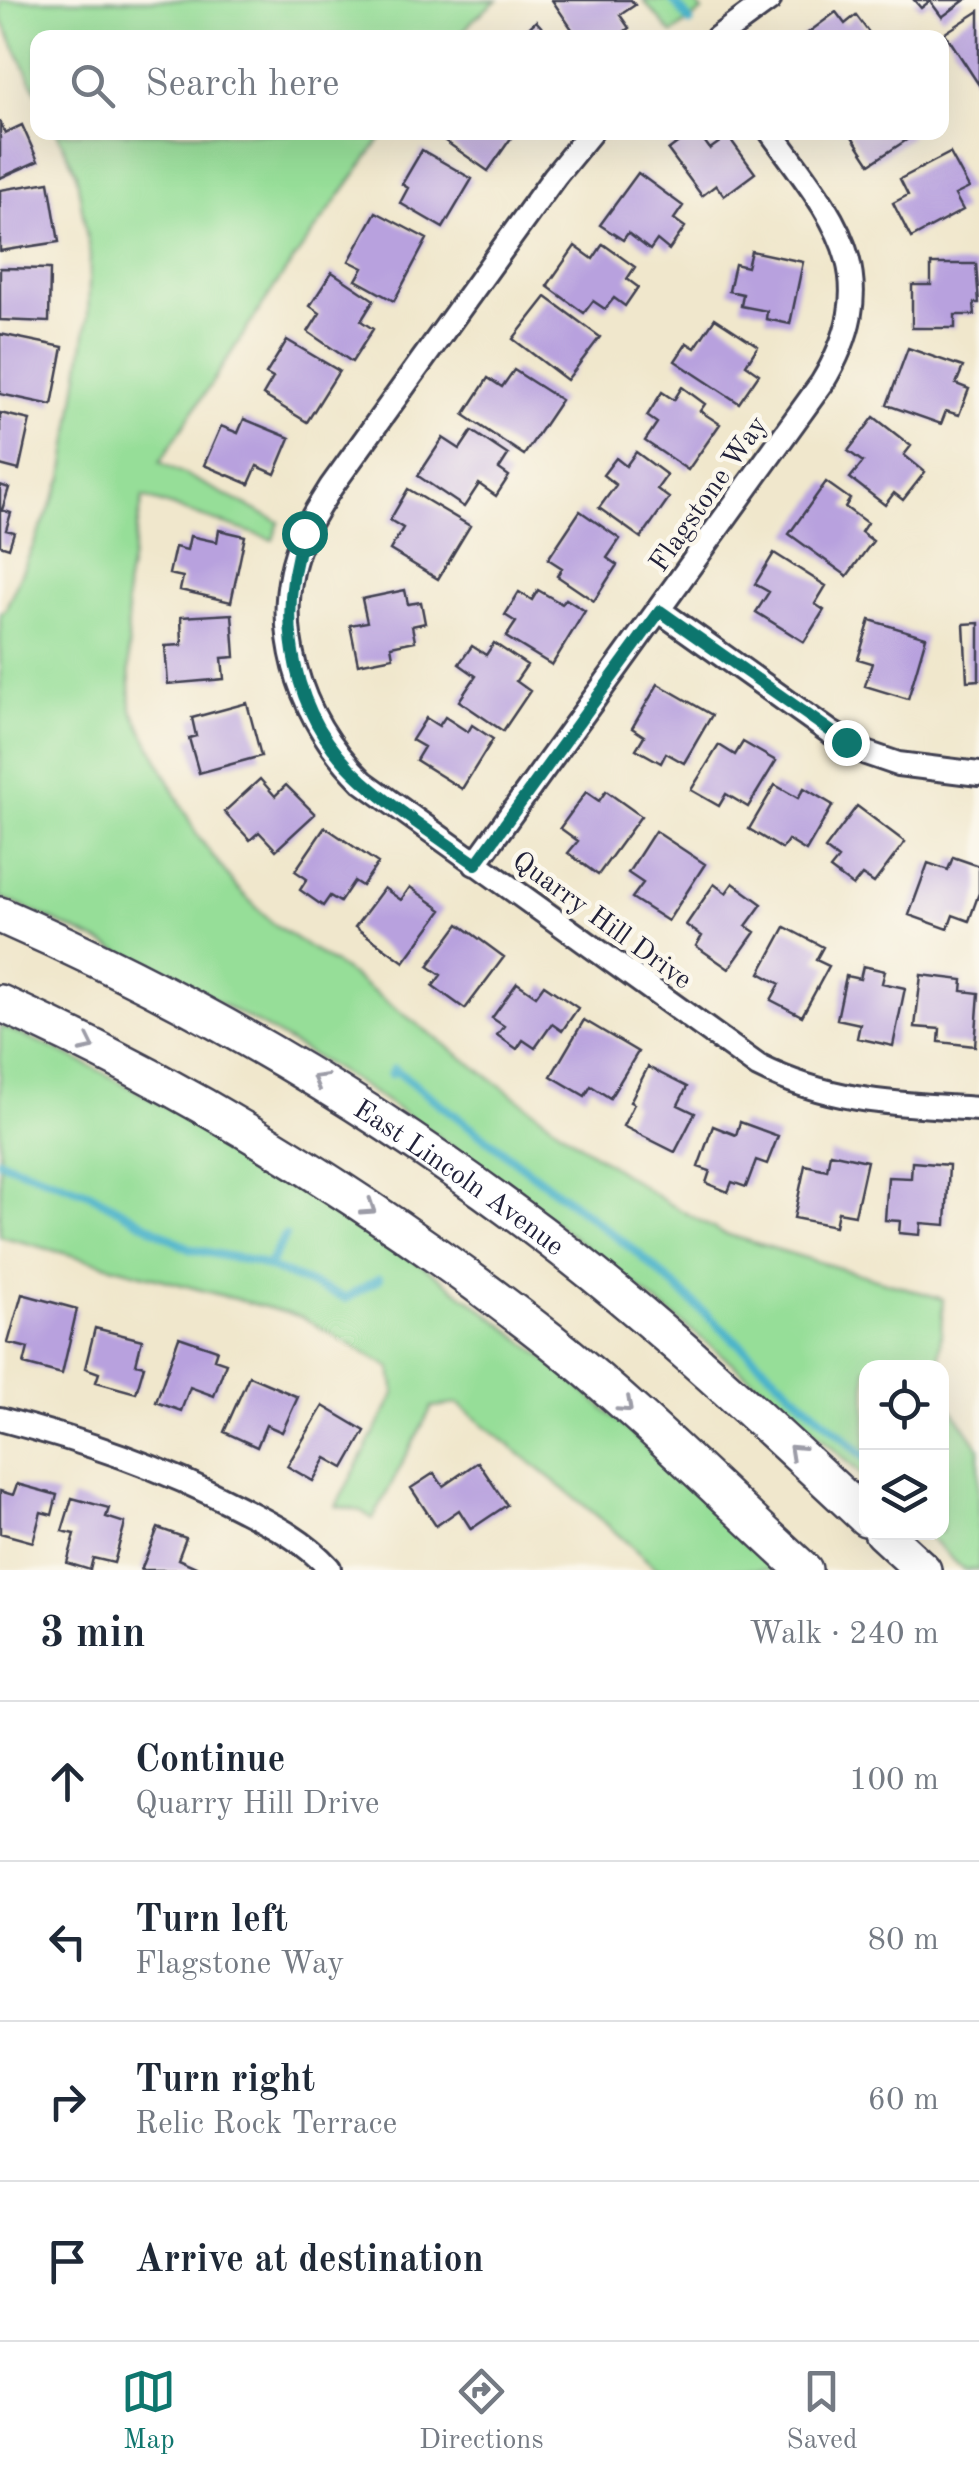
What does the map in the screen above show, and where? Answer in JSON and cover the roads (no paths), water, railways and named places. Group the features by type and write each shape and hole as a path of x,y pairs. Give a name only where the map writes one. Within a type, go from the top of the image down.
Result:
{"main road":[{"name":"East Lincoln Avenue","path":"0,915 66,944 238,1033 336,1090 439,1158 521,1217 669,1338 859,1512"},
{"path":"0,1003 200,1104 288,1155 396,1226 551,1342 804,1570"},
{"path":"890,1540 922,1570"}],"street":[{"path":"728,30 769,0"},
{"name":"Quarry Hill Drive","path":"584,140 331,487 304,533 290,581 290,625 297,676 316,723 328,743 364,782 737,1052 780,1077 822,1093 979,1110"},
{"name":"Flagstone Way","path":"476,864 822,384 842,345 849,320 852,277 840,235 818,196 777,140"},
{"path":"660,611 830,732 866,753 898,764 979,774"},
{"path":"0,1419 99,1446 185,1480 298,1539 336,1566"}],"waterway":[{"path":"673,0 690,22"},
{"path":"391,1074 394,1069 639,1254 859,1452"},
{"path":"0,1161 89,1193 190,1249 256,1262 346,1298 379,1279"},
{"path":"268,1267 285,1236"}]}
